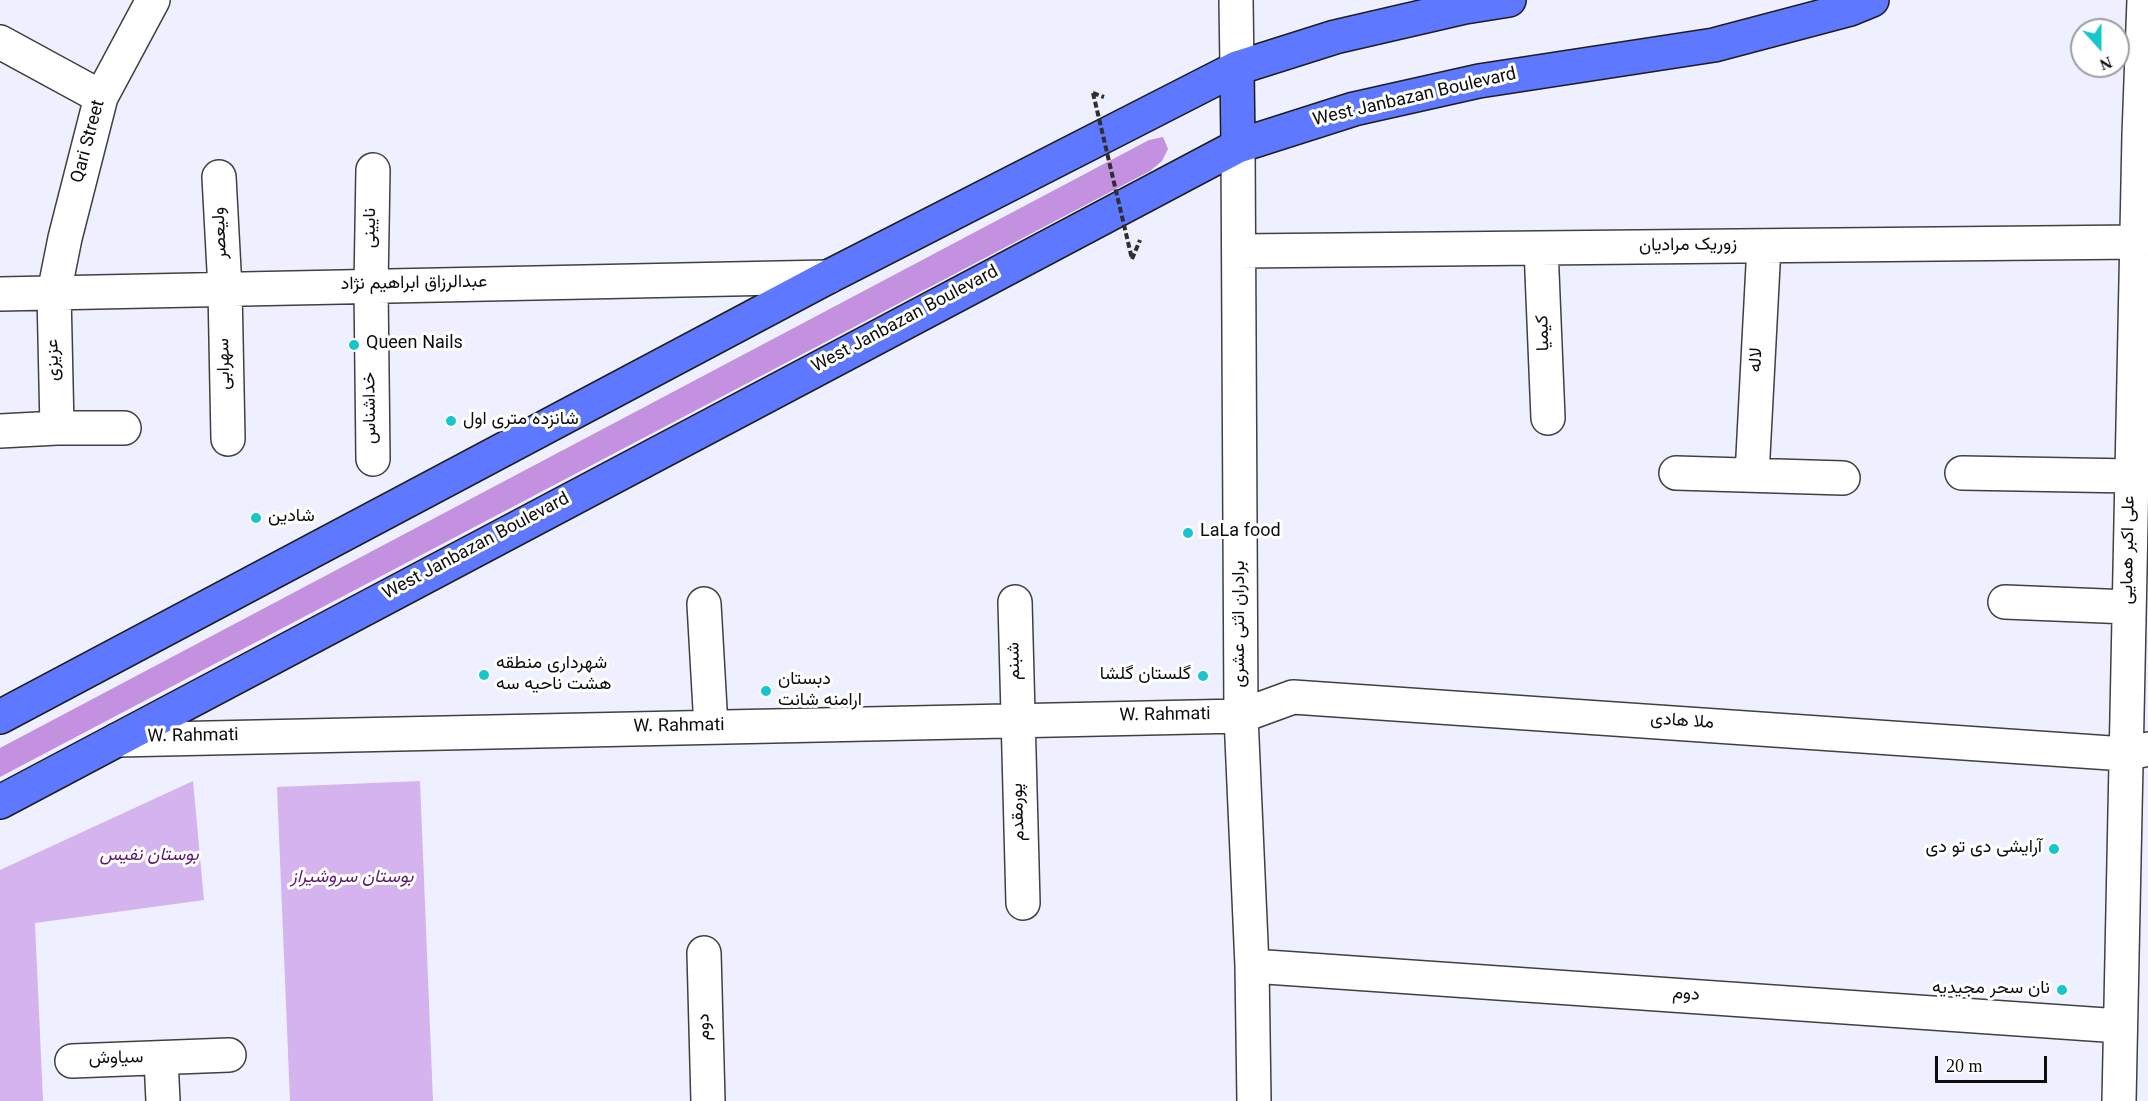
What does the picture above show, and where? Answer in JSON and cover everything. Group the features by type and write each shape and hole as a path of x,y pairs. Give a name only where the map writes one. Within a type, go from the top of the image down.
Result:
{"main road":[{"path":"0,717 828,277 1237,68 1335,36 1465,7 1509,0"},
{"name":"West Janbazan Boulevard","path":"0,802 1238,146 1354,110 1400,99 1479,81 1714,45 1850,9 1872,0"},
{"path":"1237,68 1238,146"}],"street":[{"name":"Qari Street","path":"54,293 65,238 101,97 153,0"},
{"path":"1236,0 1237,68"},
{"name":"علی اکبر همایی","path":"2119,1101 2120,1026 2137,752 2129,607 2132,476 2141,353 2137,242 2144,135 2144,0"},
{"path":"0,42 101,97"},
{"name":"برادران اثنی عشری","path":"1238,146 1241,716 1252,966 1254,1101"},
{"name":"نایینی","path":"371,286 373,170"},
{"name":"ولیعصر","path":"219,177 225,289"},
{"name":"زوریک مرادیان","path":"1240,251 2137,242"},
{"name":"لاله","path":"1752,475 1764,246"},
{"name":"کیمیا","path":"1541,248 1548,418"},
{"name":"عبدالرزاق ابراهیم نژاد","path":"0,294 828,277"},
{"name":"خداشناس","path":"371,286 373,459"},
{"name":"سهرابی","path":"225,289 228,439"},
{"name":"عزیزی","path":"54,293 57,428"},
{"path":"0,431 124,428"},
{"path":"1676,473 1844,478"},
{"path":"1962,473 2132,476"},
{"name":"شبنم","path":"1015,602 1017,720"},
{"path":"2006,602 2129,607"},
{"path":"704,604 711,727"},
{"name":"ملا هادی","path":"1241,716 1293,697 2137,752"},
{"name":"W. Rahmati","path":"117,740 1241,716"},
{"name":"پورمقدم","path":"1017,720 1023,903"},
{"name":"دوم","path":"704,954 708,1101"},
{"name":"دوم","path":"1252,966 2120,1026"},
{"name":"سیاوش","path":"72,1061 229,1055"},
{"name":"سیاوش","path":"161,1059 163,1101"}],"path":[{"path":"1093,93 1132,259"}],"green space":[{"name":"بوستان نفیس","path":"193,781 204,900 35,923 43,1101 0,1101 0,870"},
{"name":"بوستان سروشیراز","path":"420,781 433,1101 290,1101 277,787"}],"shaded area":[{"path":"1163,137 1168,149 1162,161 1150,171 0,777 0,748 1149,140"}],"place":[{"name":"Queen Nails","path":"354,345"},
{"name":"شانزده متری اول","path":"451,421"},
{"name":"شادین","path":"256,518"},
{"name":"LaLa food","path":"1188,533"},
{"name":"شهرداری منطقه هشت ناحیه سه","path":"484,675"},
{"name":"گلستان گلشا","path":"1203,676"},
{"name":"دبستان ارامنه شانت","path":"766,691"},
{"name":"آرایشی دی تو دی","path":"2054,849"},
{"name":"نان سحر مجیدیه","path":"2062,990"}]}
